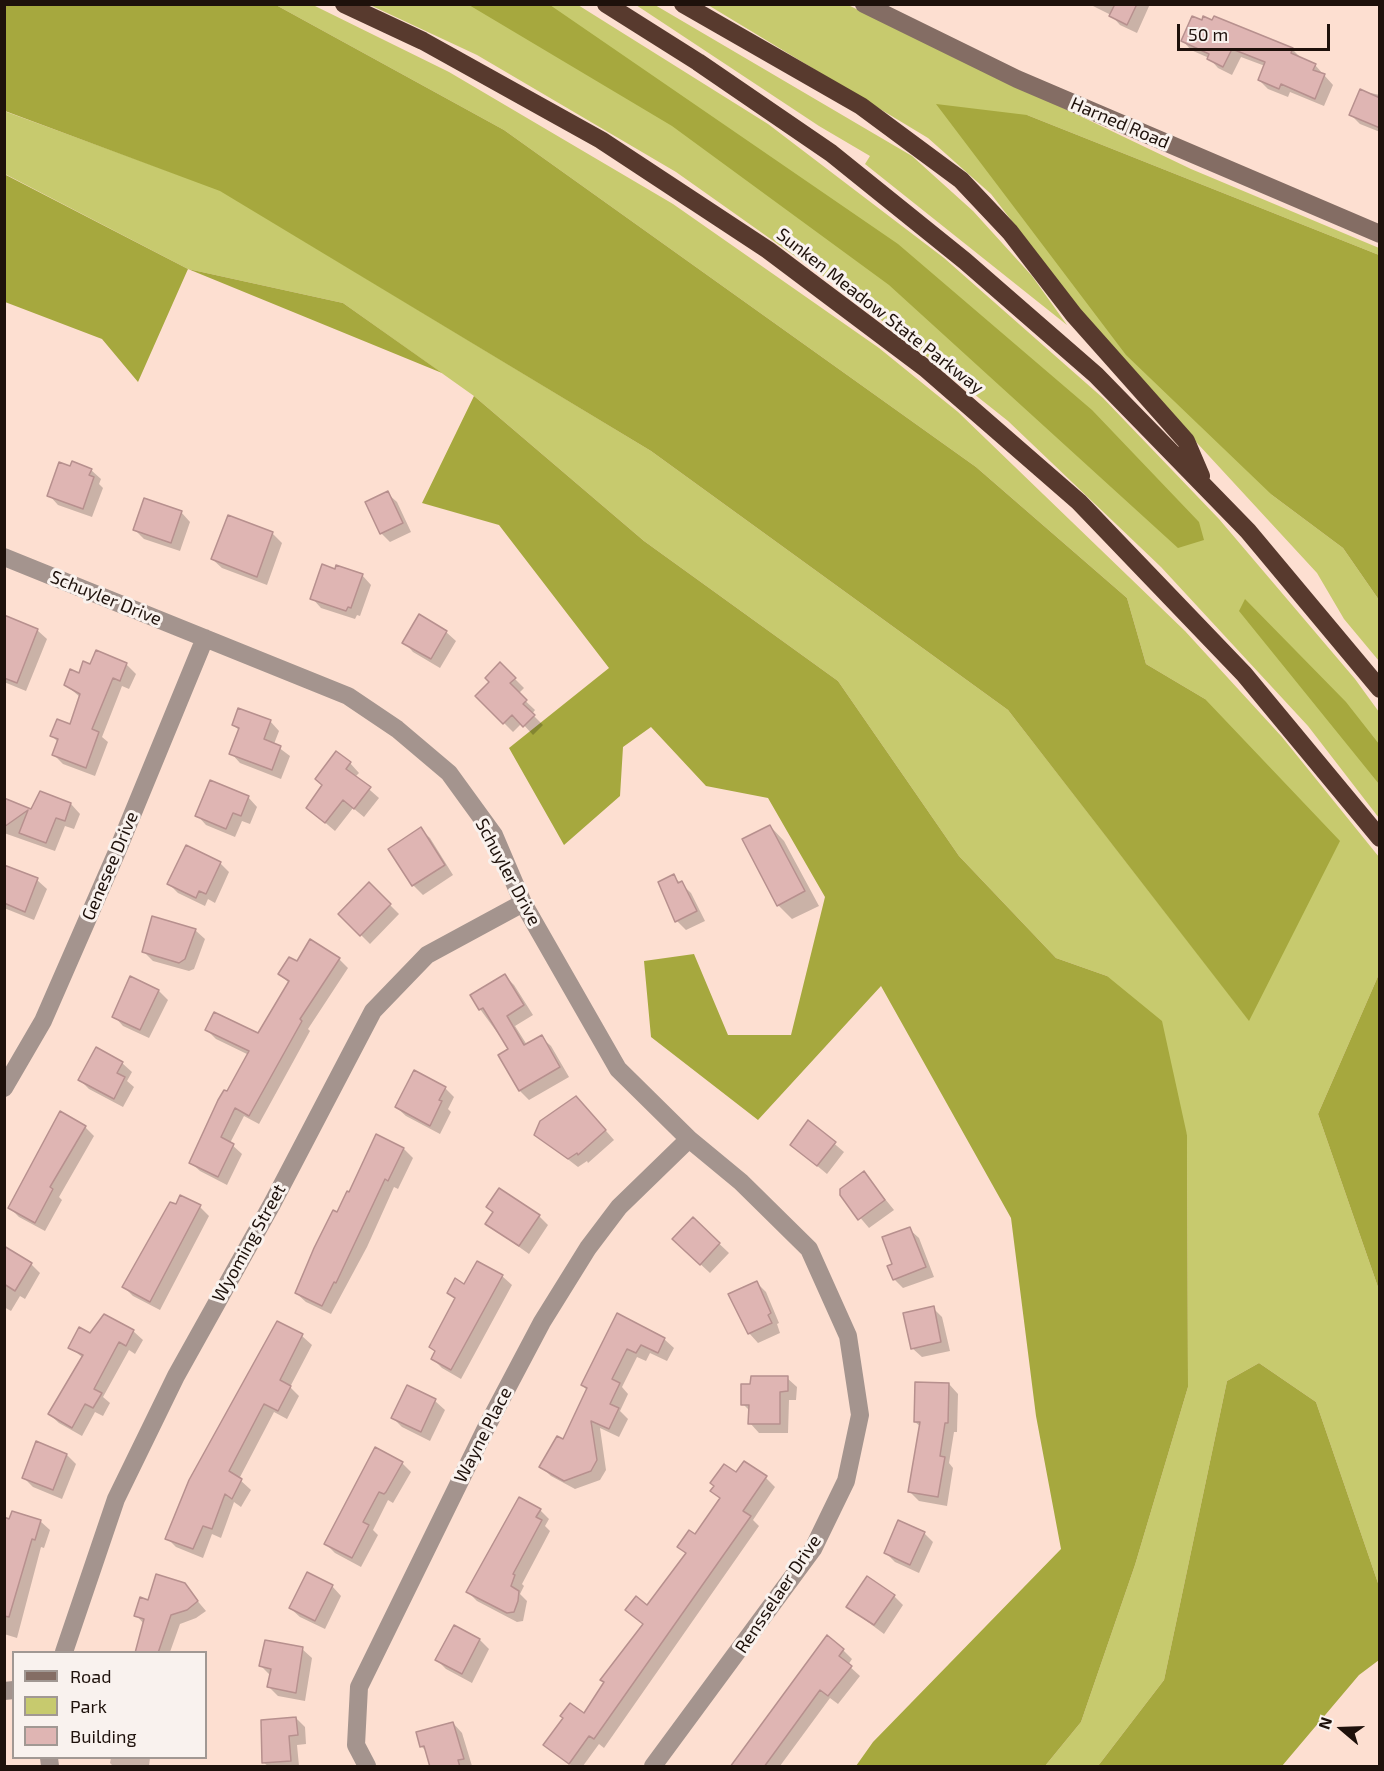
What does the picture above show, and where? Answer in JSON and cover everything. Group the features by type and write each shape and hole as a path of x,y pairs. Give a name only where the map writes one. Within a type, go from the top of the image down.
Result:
{"highway":[{"name":"Sunken Meadow State Parkway","path":"344,4 423,41 601,140 768,250 925,368 1079,502 1244,674 1380,838"},
{"path":"606,4 698,62 821,147 965,261 1096,375 1248,531 1380,689"},
{"path":"683,4 861,106 961,180 1004,225 1082,324 1186,441 1207,489"}],"main road":[{"name":"Harned Road","path":"864,4 1017,79 1380,234"}],"street":[{"name":"Schuyler Drive","path":"4,557 348,696 397,729 449,772 494,835 523,903 618,1069 689,1139"},
{"name":"Genesee Drive","path":"4,1088 43,1021 116,854 205,638"},
{"name":"Wyoming Street","path":"65,1651 116,1499 176,1376 272,1204 373,1011 427,955 523,903"},
{"name":"Wayne Place","path":"367,1767 356,1745 358,1687 486,1428 542,1322 588,1248 619,1207 689,1139"},
{"name":"Rensselaer Drive","path":"653,1767 813,1549 846,1481 860,1415 848,1336 809,1249 741,1182 689,1139"}],"green space":[{"path":"276,5 313,5 449,72 673,204 879,348 958,412 1185,631 1282,737 1379,857 1379,974 1318,1114 1379,1290 1379,1586 1316,1402 1259,1363 1227,1381 1164,1680 1098,1766 1045,1766 1081,1722 1135,1565 1188,1387 1187,1135 1107,976 1056,958 959,856 838,681 644,541 474,396 343,303 188,269 5,174 4,111 220,190 651,451 1008,710 1249,1020 1205,699 1146,664 1127,598 976,467 504,130"},
{"path":"370,5 578,5 768,124 944,258 1103,398 1219,519 1355,679 1379,712 1379,818 1308,726 1161,567 1008,421 847,293 676,172 477,55"},
{"path":"636,5 655,5 912,156 973,211 1032,276 1067,325 865,164 870,156 819,126"},
{"path":"708,5 848,5 1191,169 1379,248 1379,255 1027,115 1272,495 1343,548 1379,600 1379,661 1344,619 1317,573 1114,353 991,194 928,138"}],"shaded area":[{"path":"4,5 276,5 504,130 976,467 1127,598 1146,664 1205,699 1340,841 1249,1021 1008,710 651,451 220,191 5,111"},
{"path":"469,5 550,5 898,244 1092,410 1199,522 1204,540 1178,548 889,285 672,126"},
{"path":"936,104 1027,115 1379,255 1379,600 1343,548 1272,495 1126,355"},
{"path":"4,174 188,269 138,382 102,339 5,302"},
{"path":"188,269 343,303 442,373"},
{"path":"474,396 644,541 838,681 959,856 1056,958 1107,976 1162,1021 1187,1135 1188,1387 1135,1565 1081,1722 1045,1766 856,1766 873,1742 1061,1549 1036,1416 1011,1218 881,986 758,1120 651,1037 644,961 694,954 728,1035 791,1035 825,897 768,798 706,786 651,727 623,747 620,796 564,845 509,748 609,668 499,525 422,503"},
{"path":"1245,599 1346,702 1379,744 1379,784 1239,611"},
{"path":"1379,974 1379,1290 1318,1114"},
{"path":"1259,1363 1316,1402 1379,1586 1379,1660 1359,1675 1282,1766 1098,1766 1164,1680 1227,1381"}],"building":[{"path":"1115,4 1137,4 1127,25 1109,16"},
{"path":"1192,16 1202,20 1203,16 1212,20 1214,16 1293,48 1291,53 1316,64 1313,70 1325,74 1315,99 1281,84 1279,89 1258,80 1265,62 1232,49 1223,67 1207,59 1209,54 1181,41"},
{"path":"1360,89 1380,98 1380,128 1349,115"},
{"path":"72,461 92,469 89,475 94,477 83,509 47,496 59,462 70,466"},
{"path":"388,491 403,523 380,534 365,502"},
{"path":"144,498 182,511 171,543 133,530"},
{"path":"228,515 273,532 257,577 211,559"},
{"path":"322,564 335,569 336,565 363,574 351,608 348,607 346,611 310,599"},
{"path":"419,614 447,631 431,659 402,643"},
{"path":"4,615 38,629 17,683 4,678"},
{"path":"96,650 127,663 120,681 113,678 92,729 99,732 86,768 52,755 58,739 50,736 57,719 70,724 80,694 64,685 70,669 79,673 83,661 90,664"},
{"path":"500,662 516,678 510,683 527,700 523,704 535,715 523,727 512,715 503,724 475,696 489,682 485,678"},
{"path":"238,708 271,720 264,739 281,746 272,770 229,754 239,728 232,725"},
{"path":"336,751 351,762 346,769 371,787 354,809 343,800 325,823 306,808 322,785 315,779"},
{"path":"210,780 249,796 241,816 233,813 226,829 195,816"},
{"path":"40,791 71,803 65,821 56,818 46,843 19,833 28,810 4,827 4,798 31,809"},
{"path":"770,825 805,891 777,906 742,839"},
{"path":"421,827 445,865 412,886 388,849"},
{"path":"186,845 221,862 206,894 199,891 196,898 167,884"},
{"path":"4,865 38,878 25,912 4,903"},
{"path":"674,874 678,883 682,881 697,911 675,922 658,882"},
{"path":"369,882 391,904 360,936 338,914"},
{"path":"152,916 196,929 185,959 179,963 142,952"},
{"path":"310,939 340,958 300,1019 302,1021 249,1116 235,1108 221,1137 234,1144 218,1177 189,1163 218,1100 224,1090 227,1091 249,1051 205,1030 214,1012 258,1033 289,981 278,974 289,957 297,961"},
{"path":"505,974 524,1005 507,1016 524,1045 542,1035 560,1067 519,1091 498,1055 508,1049 483,1008 479,1010 470,995"},
{"path":"130,976 159,990 140,1030 112,1017"},
{"path":"96,1047 123,1062 117,1073 125,1077 114,1099 78,1080"},
{"path":"414,1070 446,1087 430,1126 395,1107"},
{"path":"576,1096 606,1130 578,1155 577,1153 568,1159 534,1135 540,1121"},
{"path":"60,1111 86,1126 50,1187 53,1189 35,1223 8,1208"},
{"path":"808,1120 836,1142 817,1166 790,1145"},
{"path":"376,1134 404,1148 388,1181 385,1179 336,1283 334,1282 322,1306 295,1293 333,1210 337,1212 347,1191 349,1192"},
{"path":"864,1171 885,1200 858,1220 840,1195 840,1189"},
{"path":"499,1188 540,1215 519,1246 485,1224 493,1212 486,1207"},
{"path":"180,1195 201,1205 150,1302 122,1287 170,1202 176,1204"},
{"path":"693,1217 720,1243 700,1265 672,1239"},
{"path":"910,1227 926,1267 893,1280 887,1266 892,1264 882,1237"},
{"path":"4,1246 32,1263 15,1291 4,1284"},
{"path":"477,1261 503,1275 451,1370 431,1359 435,1351 429,1347 455,1298 447,1293 455,1278 464,1284"},
{"path":"757,1281 771,1313 768,1315 772,1323 748,1334 728,1294"},
{"path":"934,1306 941,1342 911,1349 903,1313"},
{"path":"617,1313 665,1338 658,1353 641,1345 636,1353 627,1349 612,1379 620,1383 610,1404 619,1408 609,1429 591,1421 597,1460 591,1471 564,1481 539,1467 557,1436 563,1439 587,1388 581,1385"},
{"path":"104,1314 134,1330 126,1346 119,1342 94,1389 102,1393 93,1408 85,1404 72,1428 48,1414 83,1355 68,1348 79,1327 90,1333"},
{"path":"277,1321 303,1334 280,1380 291,1386 278,1411 264,1404 229,1471 242,1479 232,1499 225,1494 212,1529 203,1526 193,1549 165,1539 189,1480"},
{"path":"751,1376 788,1376 788,1391 780,1392 780,1424 748,1424 749,1405 741,1405 741,1384 750,1384"},
{"path":"915,1382 949,1383 948,1423 945,1423 940,1456 945,1457 938,1497 908,1492 920,1422 914,1422"},
{"path":"407,1385 436,1399 421,1432 391,1418"},
{"path":"36,1441 67,1454 53,1490 22,1478"},
{"path":"375,1447 403,1462 386,1492 384,1494 379,1492 363,1522 369,1525 352,1558 324,1544"},
{"path":"744,1461 767,1476 743,1511 751,1516 594,1739 589,1736 569,1764 543,1745 563,1718 560,1716 570,1703 584,1713 604,1682 600,1680 643,1624 625,1610 636,1596 647,1605 686,1553 677,1547 689,1530 695,1534 720,1498 710,1491 714,1486 710,1483 724,1464 736,1472"},
{"path":"519,1497 541,1509 536,1517 542,1520 513,1574 515,1575 511,1586 519,1591 518,1601 514,1612 507,1613 466,1592"},
{"path":"12,1511 41,1520 35,1540 32,1539 9,1617 4,1616 4,1517 9,1519"},
{"path":"898,1520 925,1532 910,1565 884,1553"},
{"path":"307,1572 333,1585 315,1621 289,1608"},
{"path":"156,1574 185,1583 198,1601 187,1610 171,1615 159,1651 136,1651 144,1619 134,1616 140,1597 148,1600"},
{"path":"867,1576 895,1595 874,1625 846,1607"},
{"path":"454,1625 480,1639 462,1674 435,1660"},
{"path":"827,1635 844,1649 839,1656 852,1666 828,1696 820,1690 764,1767 730,1767"},
{"path":"265,1640 303,1647 296,1693 267,1687 271,1669 259,1666"},
{"path":"296,1717 298,1735 289,1736 291,1761 262,1763 261,1720"},
{"path":"453,1722 464,1759 458,1760 460,1767 430,1767 424,1746 420,1747 416,1732"}]}
